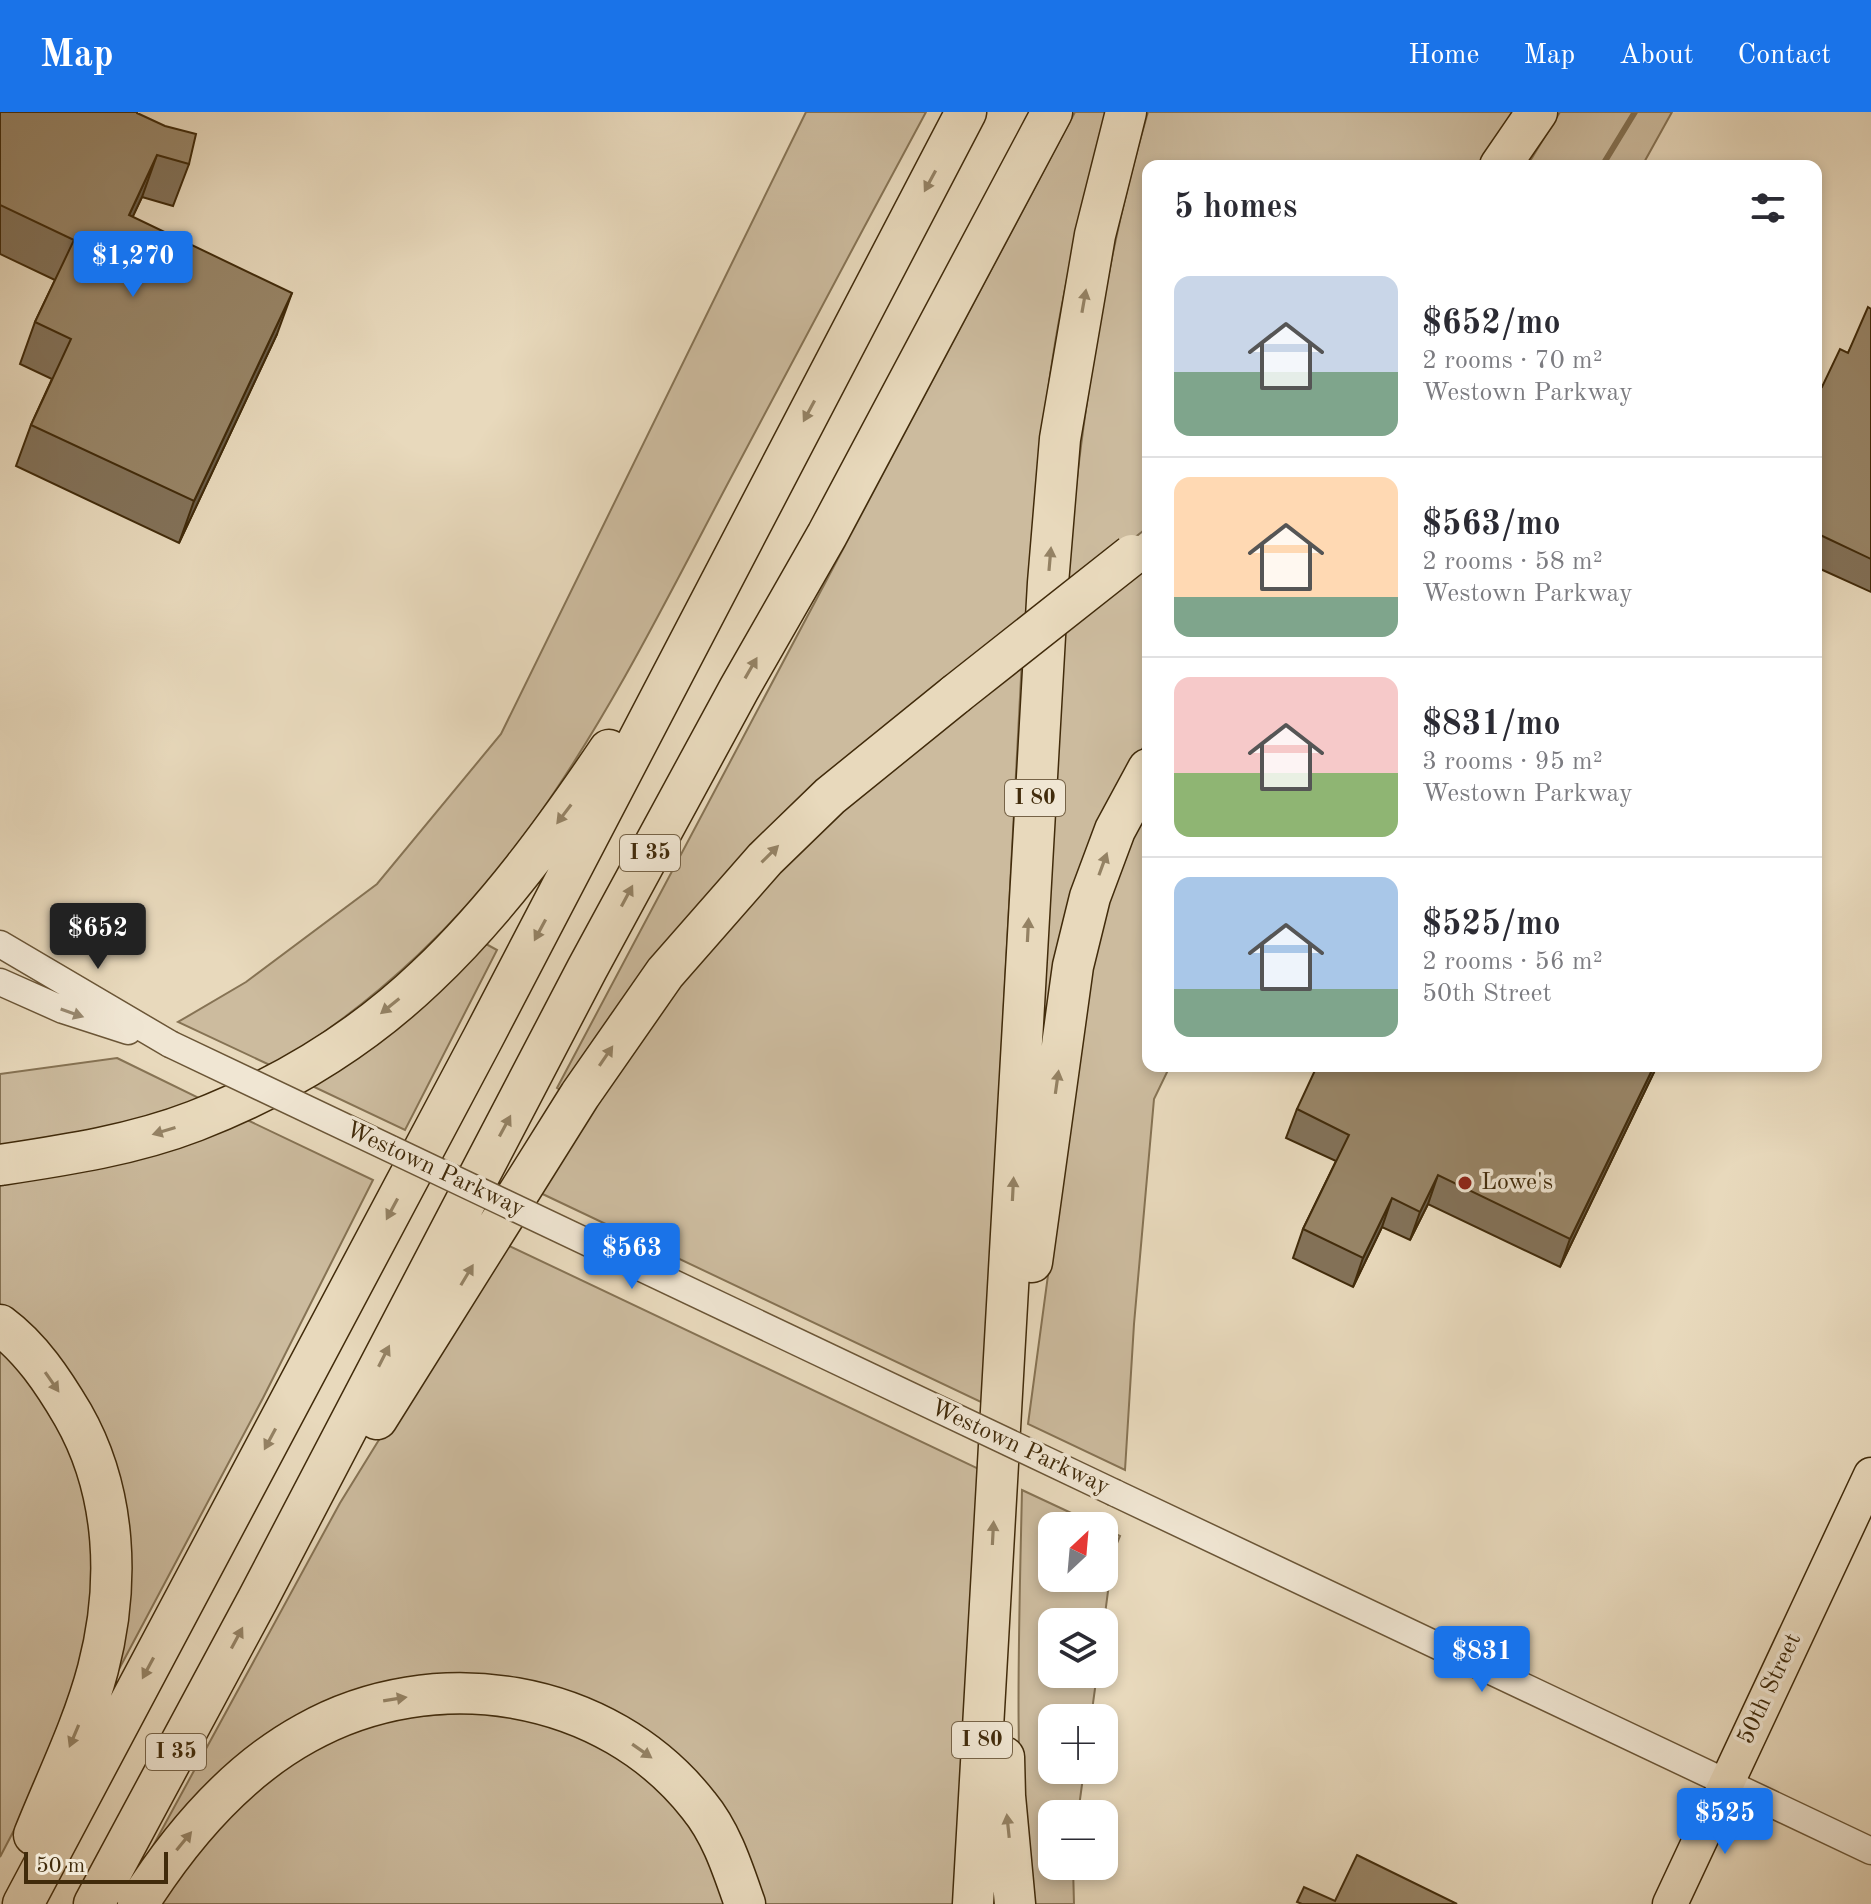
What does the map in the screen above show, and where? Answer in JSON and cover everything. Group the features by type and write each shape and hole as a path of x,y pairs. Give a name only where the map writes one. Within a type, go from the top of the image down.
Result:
{"highway":[{"path":"0,1165 123,1143 193,1122 260,1094 342,1045 426,978 517,877 588,782 731,562 966,112"},
{"name":"I 35","path":"94,1904 258,1599 587,969 739,689 827,535 1052,112"},
{"name":"I 80","path":"973,1904 1048,583 1060,439 1095,235 1126,112"},
{"path":"1504,160 1537,112"},
{"path":"1511,160 1537,112"},
{"path":"258,1599 414,1362 580,1095 665,973 765,859 830,796 1140,549"},
{"name":"I 35","path":"23,1904 483,1038 731,562"},
{"path":"995,1491 1031,1271 1073,966 1090,897 1115,830 1142,780"},
{"path":"0,1325 31,1355 60,1393 92,1457 110,1525 111,1580 107,1625 98,1669 84,1712 6,1904"},
{"path":"991,1575 1004,1617 1005,1796 1015,1904"},
{"path":"138,1904 180,1844 212,1806 272,1754 306,1733 379,1701 431,1693 466,1692 511,1697 566,1710 642,1749 663,1766 701,1807 728,1854 745,1904"}],"main road":[{"name":"50th Street","path":"1670,1904 1871,1475"}],"street":[{"name":"Westown Parkway","path":"0,944 170,1044 1871,1851"},
{"name":"Westown Parkway","path":"0,982 63,1010 170,1044"}],"shaded area":[{"path":"806,112 926,112 638,654 565,777 511,853 450,923 383,986 310,1042 272,1066 178,1022 246,982 377,884 501,734"},
{"path":"1075,112 1108,112 1079,225 1050,377 1042,442 1029,622 957,678 571,1097 557,1088"},
{"path":"1148,112 1513,112 1482,160 1142,160 1142,532 1065,593 1095,350 1132,171"},
{"path":"1560,112 1672,112 1645,160 1531,160"},
{"path":"1142,565 1142,749 1127,775 1052,1014 1043,1013 1065,625"},
{"path":"1022,659 983,1403 532,1189 757,878"},
{"path":"1142,809 1142,1072 1167,1072 1154,1099 1134,1324 1125,1470 1028,1424 1094,933"},
{"path":"486,944 497,950 405,1130 310,1085"},
{"path":"117,1058 201,1099 122,1124 0,1147 0,1074"},
{"path":"243,1118 373,1180 263,1398 92,1720 122,1550 0,1313 0,1184"},
{"path":"501,1242 979,1469 954,1904 754,1904 681,1767 415,1683 147,1857 340,1503"},
{"path":"0,1344 48,1402 91,1500 94,1621 44,1773 0,1857"},
{"path":"1022,1490 1069,1512 1038,1512 1038,1592 1108,1592 1106,1608 1038,1608 1038,1688 1095,1688 1093,1704 1038,1704 1038,1784 1082,1784 1080,1800 1038,1800 1038,1880 1073,1880 1074,1904 1027,1904 1020,1801"},
{"path":"508,1710 608,1745 693,1819 729,1904 152,1904 266,1771 362,1720"}],"building":[{"path":"0,112 137,112 165,126 196,134 189,164 157,155 129,215 292,293 194,501 31,425 71,339 35,322 74,240 0,205"},
{"path":"1868,307 1871,309 1871,559 1822,536 1822,387 1840,349 1848,353"},
{"name":"Lowe's","path":"1314,1072 1651,1072 1570,1239 1438,1175 1420,1212 1392,1198 1363,1258 1303,1229 1349,1135 1297,1109"},
{"path":"1357,1855 1457,1904 1297,1902 1304,1887 1335,1901"}],"waterway":[{"path":"1606,160 1635,112"}],"place":[{"name":"Lowe's","path":"1465,1183"}]}
